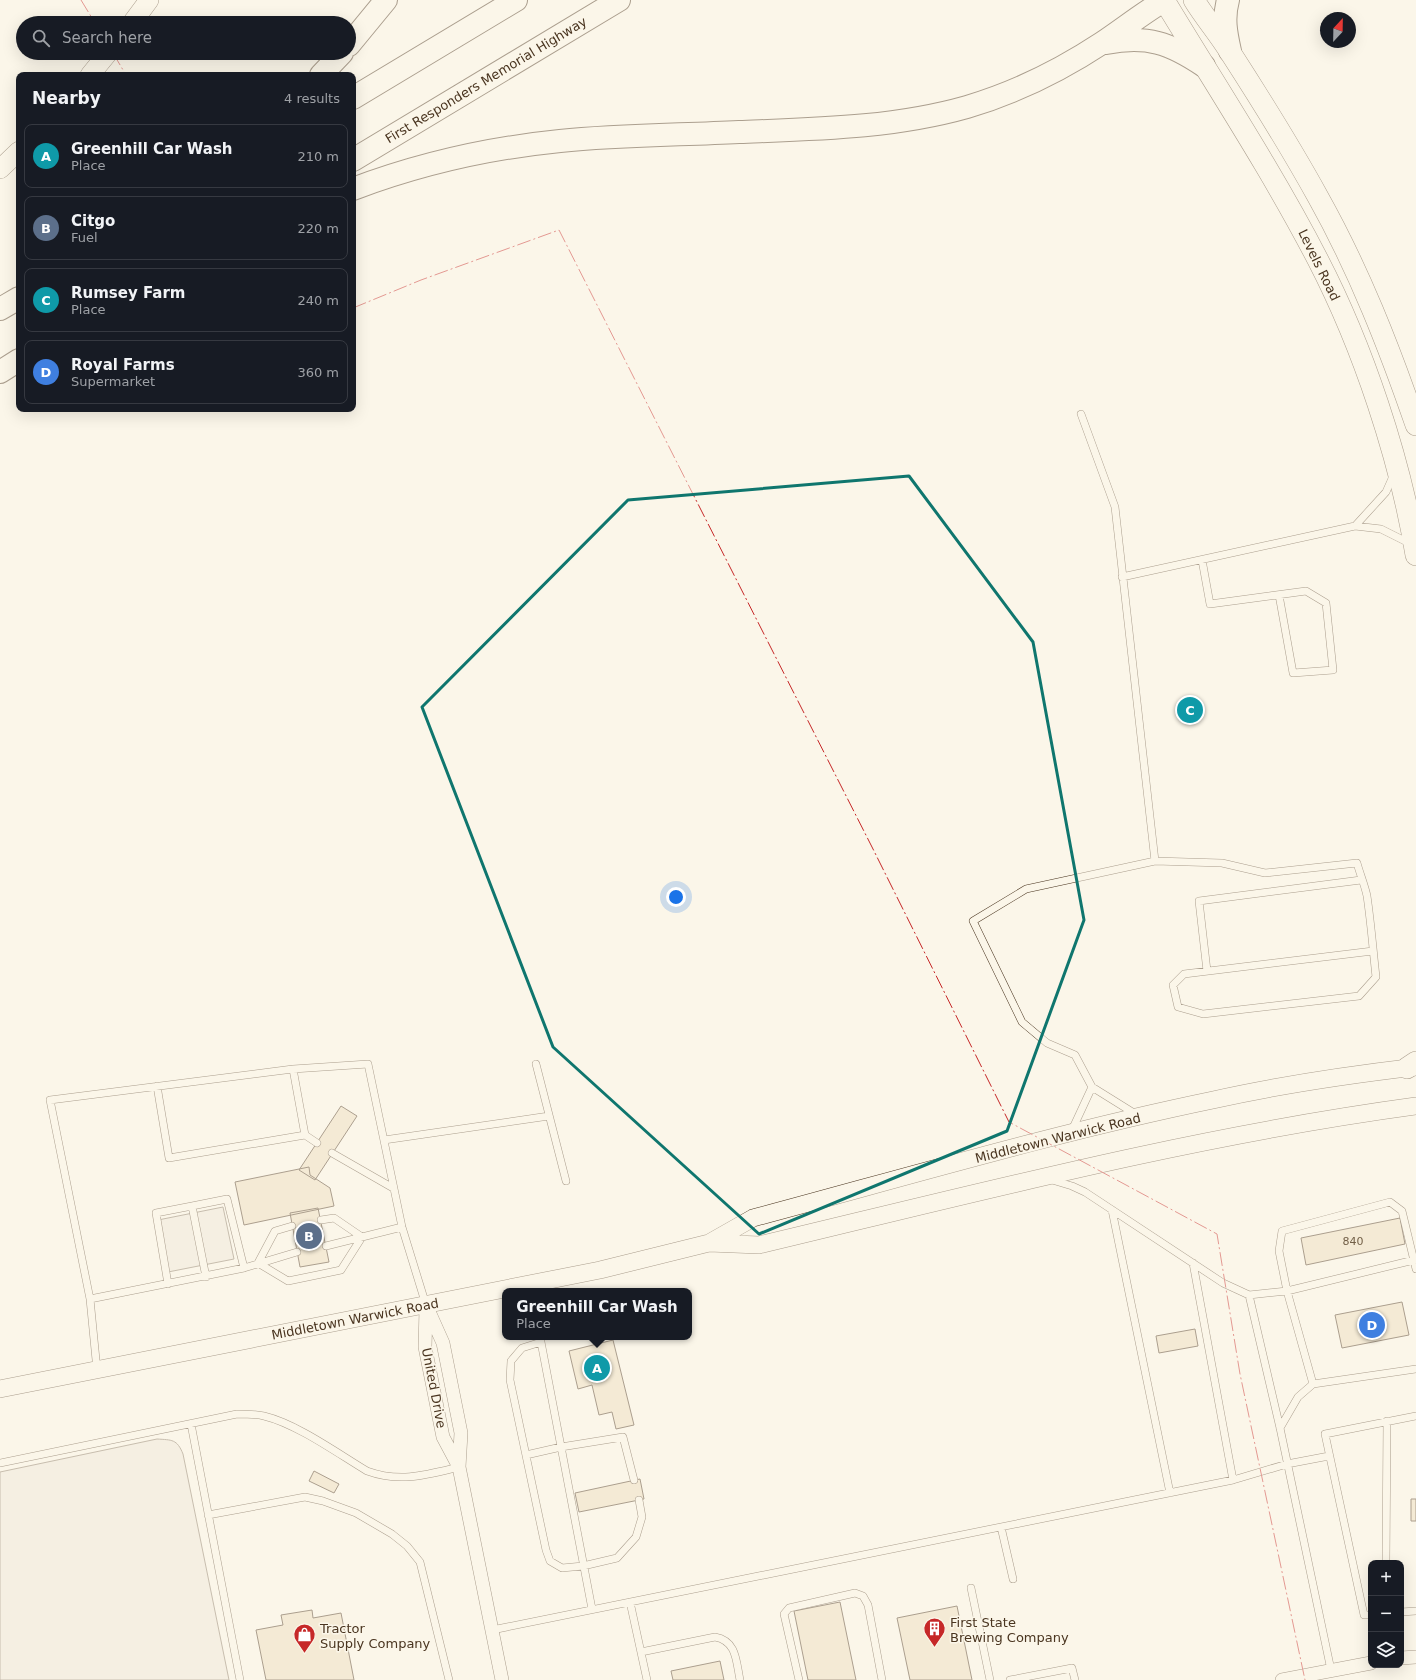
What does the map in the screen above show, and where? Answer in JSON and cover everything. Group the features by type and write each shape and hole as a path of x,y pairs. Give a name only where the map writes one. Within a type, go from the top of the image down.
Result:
{"highway":[{"path":"356,36 386,0"},
{"path":"356,96 516,0"},
{"name":"First Responders Memorial Highway","path":"356,158 619,0"},
{"path":"356,188 411,170 458,158 510,148 560,141 831,129 881,124 927,117 969,106 1005,94 1041,77 1102,43 1164,0"},
{"path":"1228,0 1225,12 1225,30 1230,51"},
{"path":"1102,43 1134,39 1148,40 1177,50 1204,66"},
{"path":"324,72 335,60"},
{"path":"0,310 16,300"},
{"path":"0,372 16,362"}],"main road":[{"path":"137,16 149,0"},
{"name":"Levels Road","path":"1164,0 1292,212 1345,319 1388,435 1415,551"},
{"path":"1194,0 1230,51 1318,197 1346,248 1373,308 1416,425"},
{"path":"92,72 102,60"},
{"path":"0,169 16,154"}],"street":[{"name":"Middletown Warwick Road","path":"511,1288 600,1270 709,1243 753,1218 1071,1132 1214,1099 1413,1066"},
{"name":"Middletown Warwick Road","path":"709,1243 759,1245 1145,1153 1297,1124 1416,1106"},
{"name":"Middletown Warwick Road","path":"0,1389 502,1290"},
{"name":"United Drive","path":"426,1305 424,1347 443,1437 459,1468"},
{"name":"United Drive","path":"426,1305 443,1343 461,1433 459,1468 502,1680"},
{"path":"1404,1658 1416,1656"},
{"path":"1282,1680 1368,1663"}],"lane":[{"path":"1080,414 1115,507 1155,861"},
{"path":"1355,526 1386,492 1396,468"},
{"path":"1122,577 1355,526 1381,529 1415,551"},
{"path":"1202,560 1210,604 1306,591 1326,604 1333,670 1293,673 1279,595"},
{"path":"1140,1117 1092,1087 1075,1055 1047,1042 1022,1022 973,922 1026,889 1155,861 1222,864 1265,873 1357,864 1361,880 1367,894 1376,977 1359,996 1203,1014 1178,1007 1173,985 1184,974 1373,951"},
{"path":"1207,971 1200,901 1361,880"},
{"path":"97,1370 90,1300 50,1100 293,1069 368,1064 402,1227 426,1305"},
{"path":"536,1064 566,1182"},
{"path":"293,1069 305,1135"},
{"path":"157,1086 169,1158 305,1135 317,1143"},
{"path":"1071,1132 1092,1087"},
{"path":"384,1140 549,1116"},
{"path":"332,1153 393,1188"},
{"path":"1042,1178 1072,1186 1112,1210 1223,1283 1249,1295 1287,1291 1414,1260"},
{"path":"168,1284 156,1212 227,1199 244,1268"},
{"path":"1313,1384 1287,1291 1279,1251 1282,1231 1390,1202 1402,1211 1416,1269"},
{"path":"192,1206 206,1277"},
{"path":"1112,1210 1170,1493"},
{"path":"321,1220 334,1218 362,1237"},
{"path":"258,1263 275,1231 292,1226"},
{"path":"326,1246 402,1227"},
{"path":"258,1263 288,1281 341,1270 362,1237"},
{"path":"90,1300 206,1277 244,1268 297,1252"},
{"path":"1193,1264 1234,1480"},
{"path":"1249,1295 1280,1428 1331,1670"},
{"path":"592,1609 583,1566 541,1342 522,1348 511,1362 510,1380 546,1550 550,1561 562,1568 583,1566 617,1558 636,1537 642,1517 639,1500"},
{"path":"1280,1428 1298,1397 1313,1384 1416,1369"},
{"path":"0,1463 237,1414 251,1414 264,1416 288,1424 367,1471 380,1476 411,1478 459,1468"},
{"path":"1368,1614 1364,1615 1325,1434 1416,1416"},
{"path":"1386,1560 1387,1421"},
{"path":"191,1424 240,1680"},
{"path":"526,1455 561,1447 623,1437 634,1480"},
{"path":"492,1630 1234,1480 1287,1464 1329,1456"},
{"path":"208,1515 305,1497 323,1501 356,1513 392,1534 407,1546 420,1562 449,1680"},
{"path":"1001,1527 1013,1579"},
{"path":"971,1588 990,1680"},
{"path":"799,1680 784,1614 789,1608 855,1593 862,1596 868,1605 882,1680"},
{"path":"630,1602 647,1680"},
{"path":"1404,1612 1416,1611"},
{"path":"641,1652 715,1637 723,1638 730,1644 734,1653 740,1680"},
{"path":"1010,1680 1072,1668 1075,1680"}],"highlighted area":[{"path":"909,476 1033,642 1084,920 1007,1131 759,1234 553,1047 422,707 628,500"}],"shaded area":[{"path":"223,1207 234,1259 168,1272 158,1220"},
{"path":"157,1439 173,1441 179,1445 183,1454 229,1680 0,1680 0,1472"}],"building":[{"path":"341,1106 357,1116 315,1180 299,1170"},
{"path":"309,1167 310,1175 330,1188 334,1206 244,1225 235,1182"},
{"path":"318,1208 329,1262 300,1267 290,1213"},
{"path":"1400,1218 1405,1244 1306,1265 1301,1238"},
{"path":"1402,1302 1409,1335 1342,1348 1335,1315"},
{"path":"1195,1329 1198,1346 1159,1353 1156,1336"},
{"path":"613,1340 634,1425 616,1429 612,1412 599,1415 592,1385 578,1389 569,1351"},
{"path":"314,1471 339,1484 334,1493 309,1481"},
{"path":"640,1479 644,1499 579,1512 575,1493"},
{"path":"1411,1499 1416,1499 1416,1521 1411,1521"},
{"path":"840,1602 856,1680 808,1680 794,1611"},
{"name":"First State Brewing Company","path":"957,1606 972,1680 910,1680 897,1618"},
{"name":"Tractor Supply Company","path":"312,1610 313,1618 341,1613 354,1680 266,1680 256,1630 283,1625 281,1615"},
{"path":"720,1661 724,1680 673,1680 671,1671"}],"power":[{"path":"81,0 91,16"},
{"path":"117,60 124,72"},
{"path":"356,307 421,280 559,230 873,849 1009,1122 1217,1234 1240,1374 1305,1680"}],"place":[{"name":"Rumsey Farm","path":"1190,710"},
{"name":"Citgo","path":"309,1236"},
{"name":"Royal Farms","path":"1372,1325"},
{"name":"Greenhill Car Wash","path":"597,1368"},
{"name":"First State Brewing Company","path":"935,1648"},
{"name":"Tractor Supply Company","path":"305,1654"}]}
